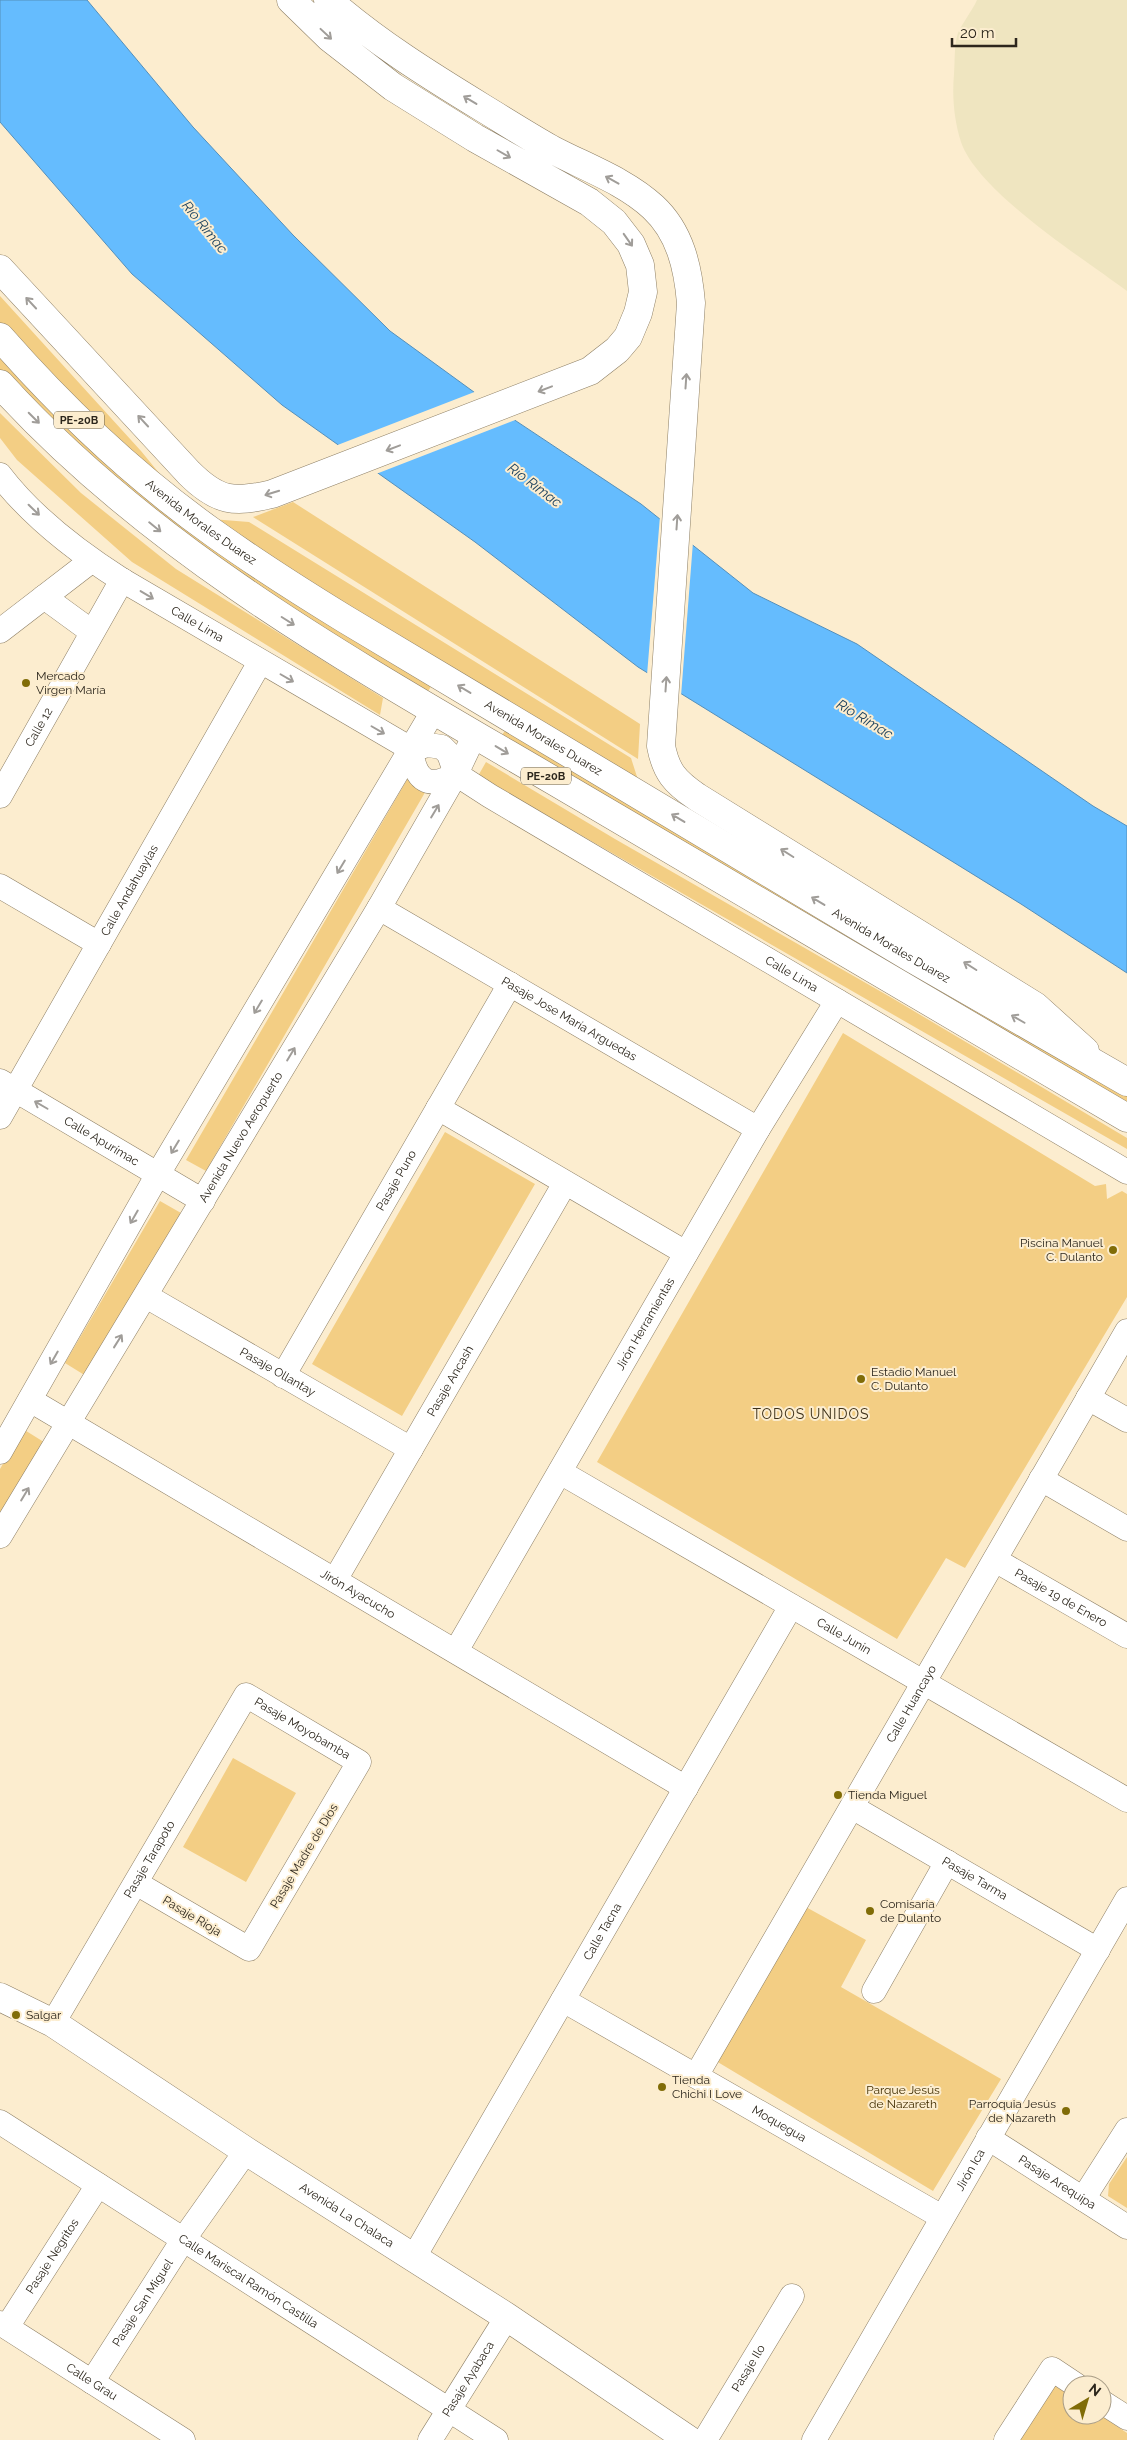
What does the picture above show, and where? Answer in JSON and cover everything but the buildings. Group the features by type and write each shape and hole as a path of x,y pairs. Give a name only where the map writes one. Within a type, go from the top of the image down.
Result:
{"main road":[{"path":"0,269 204,489 230,500 247,500 272,494 590,371 617,350 628,337 638,313 643,292 640,265 631,244 614,222 589,202 393,87 330,38 291,0"},
{"path":"328,0 379,41 425,72 551,149 624,187 653,206 671,229 683,253 692,303 661,746 664,762 681,786 1035,1006 1116,1076"},
{"name":"Avenida Morales Duarez","path":"0,337 63,405 117,455 214,534 274,574 345,619 913,958 1116,1076"},
{"name":"PE-20B","path":"0,384 88,470 180,546 277,614 434,710 1127,1118"},
{"name":"Avenida La Chalaca","path":"0,1997 53,2023 246,2151 507,2317 689,2440"}],"street":[{"name":"Calle Lima","path":"0,475 37,513 91,561 411,749"},
{"path":"0,631 91,561"},
{"name":"Calle 12","path":"0,796 122,580"},
{"path":"44,597 92,632"},
{"name":"Calle Andahuaylas","path":"0,1117 8,1086 99,944 260,662"},
{"path":"0,1452 158,1174 434,710"},
{"name":"Avenida Nuevo Aeropuerto","path":"0,1536 379,908 456,774 475,734"},
{"path":"411,749 413,766 422,777 433,783 441,783 456,774"},
{"name":"Calle Lima","path":"456,774 1127,1172"},
{"path":"0,886 99,944"},
{"name":"Pasaje Jose María Arguedas","path":"379,908 758,1129"},
{"name":"Pasaje Puno","path":"283,1376 510,984"},
{"name":"Jirón Herramientas","path":"456,1651 758,1129 838,1000"},
{"name":"Calle Apurímac","path":"8,1086 203,1201"},
{"path":"438,1108 686,1253"},
{"name":"Pasaje Ancash","path":"335,1580 565,1183"},
{"name":"Pasaje Ollantay","path":"146,1296 411,1450"},
{"name":"Calle Huancayo","path":"696,2076 1127,1331"},
{"path":"1088,1398 1127,1420"},
{"name":"Jirón Ayacucho","path":"30,1400 686,1788"},
{"name":"Calle Junin","path":"560,1472 1127,1800"},
{"path":"1041,1479 1127,1528"},
{"name":"Pasaje 19 de Enero","path":"995,1560 1127,1636"},
{"name":"Calle Tacna","path":"414,2257 791,1606"},
{"name":"Pasaje Moyobamba","path":"246,1695 359,1762"},
{"name":"Pasaje Tarapoto","path":"53,2023 246,1695"},
{"name":"Pasaje Madre de Dios","path":"249,1949 359,1762"},
{"name":"Pasaje Tarma","path":"852,1807 1098,1950"},
{"path":"874,1991 947,1862"},
{"name":"Pasaje Rioja","path":"136,1882 249,1949"},
{"name":"Jirón Ica","path":"814,2440 1098,1950 1120,1928 1127,1899"},
{"name":"Moquegua","path":"563,2000 942,2217"},
{"path":"1083,2199 1127,2130"},
{"name":"Calle Mariscal Ramón Castilla","path":"3,2131 98,2185 496,2440"},
{"name":"Pasaje Arequipa","path":"988,2138 1127,2228"},
{"name":"Pasaje San Miguel","path":"92,2382 183,2240 246,2151"},
{"name":"Pasaje Negritos","path":"3,2325 98,2185"},
{"name":"Pasaje Ilo","path":"705,2440 792,2296"},
{"name":"Pasaje Ayabaca","path":"430,2440 507,2317"},
{"name":"Calle Grau","path":"3,2325 183,2440"},
{"path":"1006,2440 1052,2369 1062,2376"},
{"path":"1112,2408 1127,2418"}],"green space":[{"path":"0,296 141,451 177,495 14,341 0,323"},
{"path":"0,356 64,417 435,680 427,693 242,582 110,481 0,370"},
{"path":"0,413 81,493 176,569 383,698 380,715 132,562 17,460 0,438"},
{"path":"293,502 640,724 638,759 253,517"},
{"path":"211,519 249,522 631,758 639,783 318,590"},
{"path":"505,731 721,852 1127,1093 1127,1102 848,938 640,825 496,742"},
{"path":"486,762 615,839 892,998 1127,1138 1127,1149 478,776"},
{"path":"408,778 427,789 206,1171 186,1160"},
{"name":"Estadio Manuel C. Dulanto","path":"843,1033 1095,1186 1106,1184 1107,1199 1122,1191 1127,1194 1127,1297 965,1568 946,1558 897,1639 597,1462"},
{"path":"445,1132 535,1184 402,1416 312,1364"},
{"path":"160,1201 181,1213 86,1376 65,1363"},
{"path":"23,1429 47,1444 0,1525 0,1469"},
{"path":"233,1758 296,1793 246,1882 183,1847"},
{"name":"Parque Jesús de Nazareth","path":"804,1906 866,1940 841,1987 1001,2079 933,2191 716,2061"},
{"path":"1127,2157 1127,2208 1108,2196 1109,2184"},
{"path":"1049,2382 1062,2390 1062,2425 1112,2425 1112,2423 1127,2433 1127,2440 1011,2440"}],"sand":[{"path":"977,0 1127,0 1127,291 1060,243 1010,203 988,182 971,161 961,142 953,100 956,42 960,29"}],"water":[{"name":"Río Rímac","path":"0,0 87,0 193,127 293,235 390,331 489,403 641,504 753,593 857,644 1093,806 1127,826 1127,973 1021,904 638,667 475,542 282,405 132,274 0,122"}],"pier":[{"path":"477,391 518,419 376,474 335,446"},
{"path":"660,516 693,542 681,696 647,675"}],"place":[{"name":"Mercado Virgen María","path":"26,683"},
{"name":"Piscina Manuel C. Dulanto","path":"1113,1250"},
{"name":"Estadio Manuel C. Dulanto","path":"861,1379"},
{"name":"Tienda Miguel","path":"838,1795"},
{"name":"Comisaría de Dulanto","path":"870,1911"},
{"name":"Salgar","path":"16,2015"},
{"name":"Tienda Chichi I Love","path":"662,2087"},
{"name":"Parroquia Jesús de Nazareth","path":"1066,2111"}],"district":[{"name":"TODOS UNIDOS","path":"811,1414"}]}
